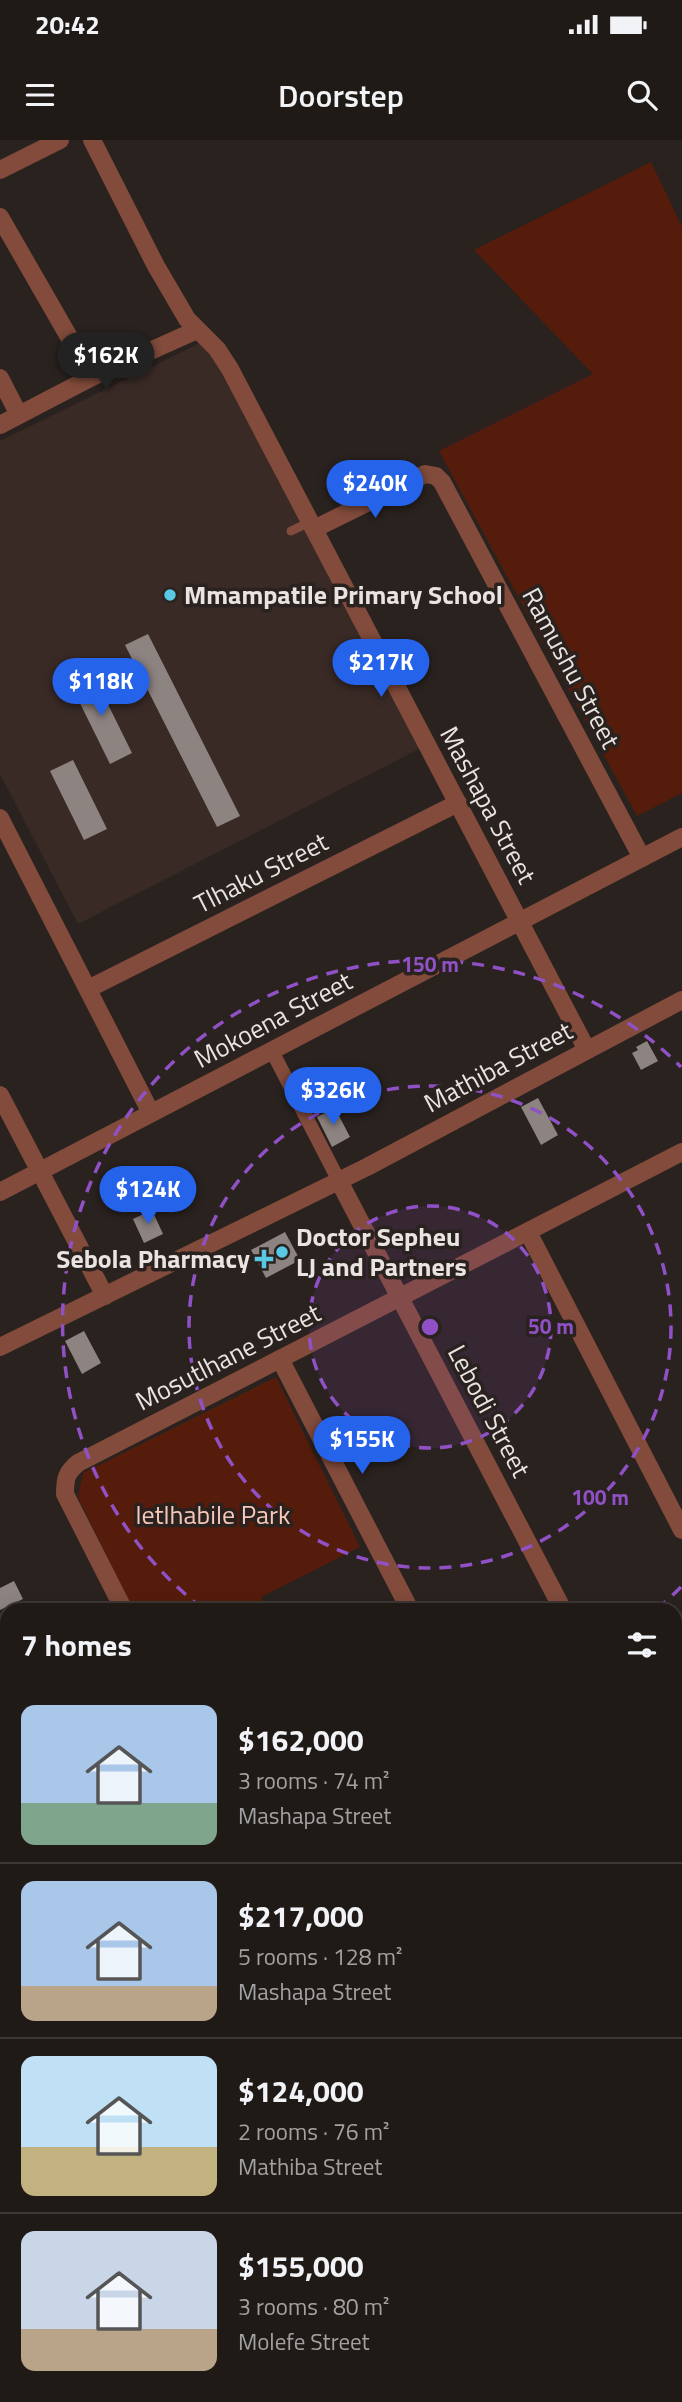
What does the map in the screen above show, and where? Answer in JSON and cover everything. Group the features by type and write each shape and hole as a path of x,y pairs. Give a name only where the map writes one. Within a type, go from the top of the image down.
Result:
{"street":[{"path":"0,170 60,140"},
{"name":"Mashapa Street","path":"92,140 156,266 187,319 217,349 230,369 587,1050"},
{"path":"0,217 92,377"},
{"path":"0,425 92,377 197,330"},
{"path":"0,378 19,415"},
{"name":"Ramushu Street","path":"312,525 425,474 436,475 642,858"},
{"name":"Tlhaku Street","path":"88,989 457,803"},
{"path":"0,818 151,1114"},
{"name":"Mokoena Street","path":"0,1192 682,837"},
{"name":"Mathiba Street","path":"0,1347 340,1181 682,1000"},
{"name":"Lebodi Street","path":"272,1051 560,1603"},
{"path":"0,1095 104,1296"},
{"name":"Mosutlhane Street","path":"120,1603 65,1494 65,1479 78,1463 682,1153"},
{"path":"528,1232 682,1530"},
{"path":"280,1359 407,1603"}],"lane":[{"path":"291,531 312,525"}],"shaded area":[{"name":"Mmampatile Primary School","path":"206,340 421,748 78,924 0,774 0,441"}],"green space":[{"path":"651,162 682,227 682,793 637,816 439,451 593,374 474,250"},
{"name":"letlhabile Park","path":"276,1377 360,1547 261,1597 264,1603 130,1603 78,1497 83,1473"}],"building":[{"path":"148,634 240,816 217,827 125,645"},
{"path":"92,672 132,753 110,764 70,683"},
{"path":"73,760 107,829 84,840 50,771"},
{"path":"647,1041 658,1061 641,1070 632,1053 638,1050 636,1047"},
{"path":"538,1098 558,1135 541,1145 521,1107"},
{"path":"335,1108 350,1137 332,1147 317,1117"},
{"path":"152,1210 163,1234 144,1243 133,1219"},
{"name":"Doctor Sepheu LJ and Partners","path":"285,1232 300,1260 266,1278 251,1250"},
{"path":"84,1331 101,1363 82,1374 65,1341"},
{"path":"14,1581 23,1599 15,1603 0,1603 0,1588"}],"place":[{"name":"Mmampatile Primary School","path":"170,595"},
{"name":"Doctor Sepheu LJ and Partners","path":"282,1252"},
{"name":"Sebola Pharmacy","path":"264,1259"}]}
